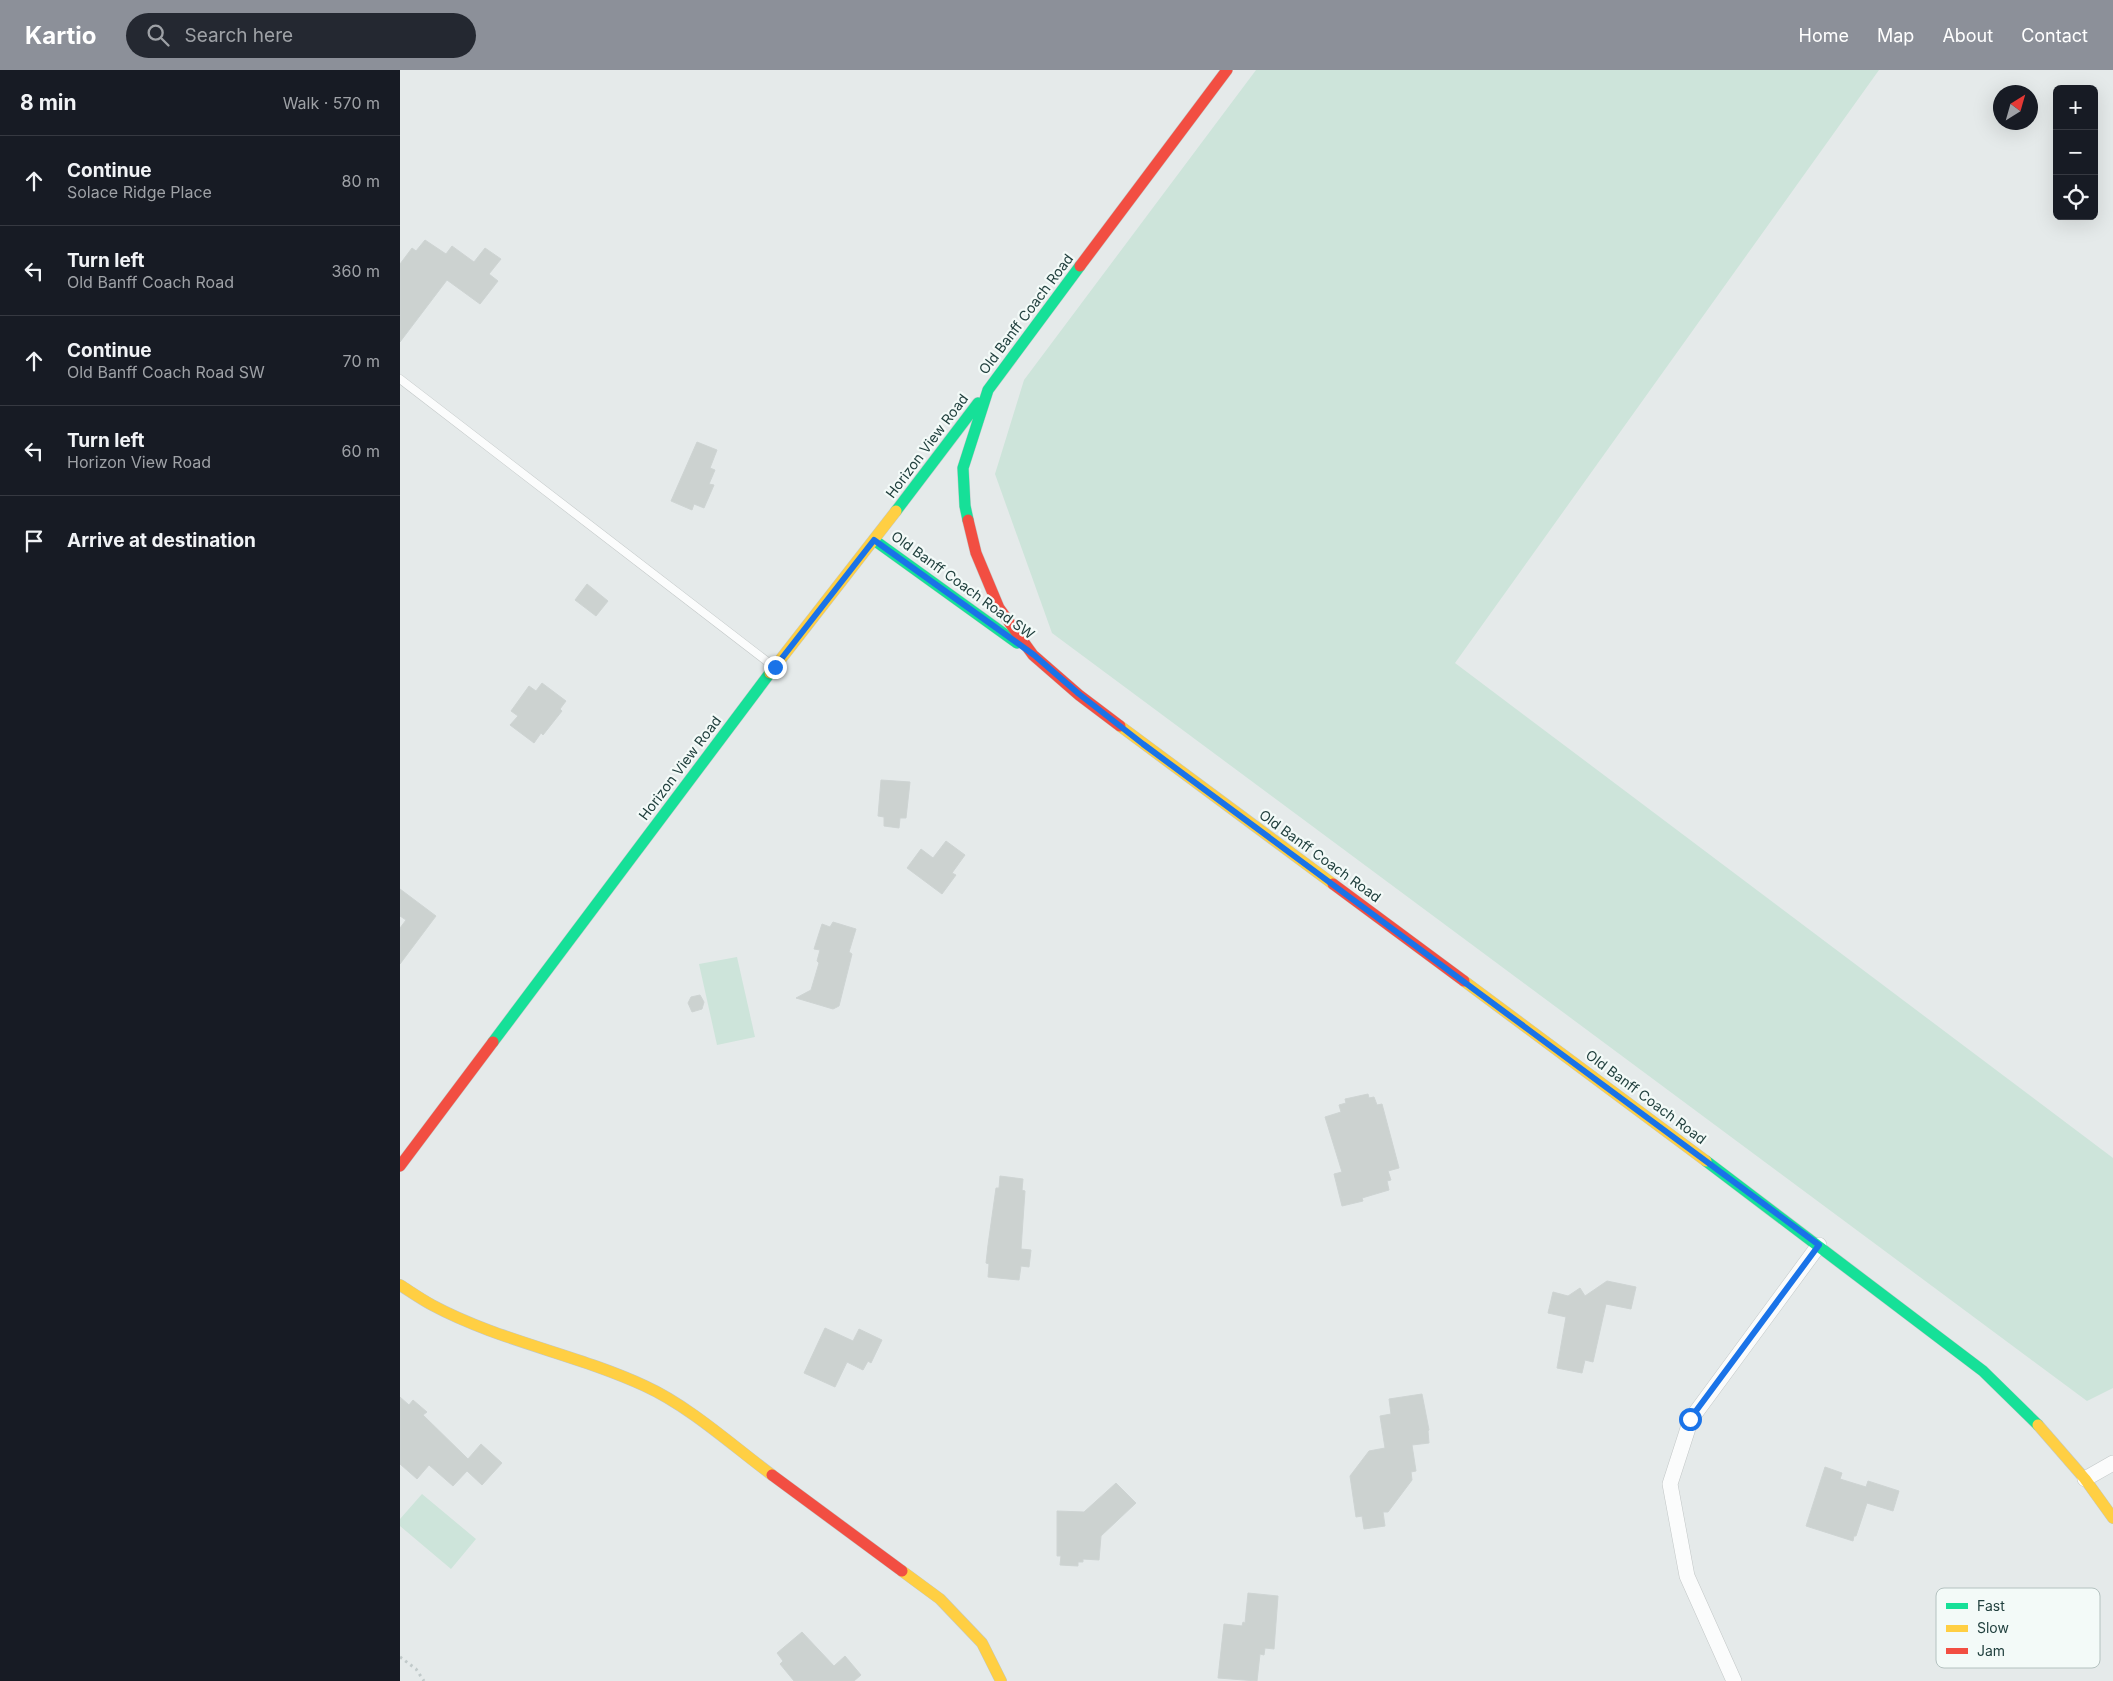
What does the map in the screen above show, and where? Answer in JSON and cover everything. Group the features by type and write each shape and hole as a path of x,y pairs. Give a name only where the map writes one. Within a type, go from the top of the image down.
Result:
{"main road":[{"name":"Old Banff Coach Road","path":"1227,70 988,390 963,468 965,506 976,553 999,608 1034,655 1079,694 1143,744 1819,1245 1983,1371 2046,1432 2085,1479 2113,1518"},
{"name":"Horizon View Road","path":"400,1166 775,667 988,390"},
{"name":"Old Banff Coach Road SW","path":"874,540 1034,655"},
{"path":"400,1285 432,1304 479,1326 620,1375 648,1386 674,1402 940,1599 982,1643 1002,1681"}],"street":[{"path":"1734,1681 1687,1576 1670,1484 1690,1419 1819,1245"},
{"path":"2085,1479 2113,1463"}],"lane":[{"path":"400,379 775,667"}],"path":[{"path":"400,1657 416,1668 424,1681"}],"green space":[{"path":"1256,70 1879,70 1455,663 2113,1158 2113,1388 2087,1401 1052,633 995,474 1024,380"},
{"path":"737,957 755,1037 717,1045 699,964"},
{"path":"422,1494 476,1539 451,1569 400,1526 400,1519"}],"building":[{"path":"425,240 446,254 452,246 474,262 485,248 501,259 489,274 498,281 480,304 447,280 400,342 400,264 412,248 416,251"},
{"path":"697,442 717,450 710,468 715,470 709,484 714,485 704,508 694,504 692,510 671,501"},
{"path":"587,584 608,601 596,616 575,600"},
{"path":"542,683 566,701 560,709 562,711 543,735 541,733 534,743 510,725 518,716 511,711 529,686 536,691"},
{"path":"881,780 910,782 906,818 900,818 899,828 884,826 884,817 878,816"},
{"path":"946,841 965,855 952,873 956,875 942,894 907,868 921,849 933,858"},
{"path":"400,889 436,916 400,964 400,928 406,920 400,916"},
{"path":"833,922 856,929 849,952 852,954 839,1006 833,1009 796,998 811,990 819,963 817,961 820,950 814,949 822,924 830,927"},
{"path":"700,995 704,1002 702,1009 692,1012 688,1003 691,997"},
{"path":"1368,1094 1369,1098 1374,1097 1377,1105 1382,1104 1399,1168 1388,1171 1391,1180 1387,1181 1389,1190 1362,1198 1363,1201 1342,1206 1334,1174 1342,1172 1325,1117 1341,1112 1339,1105 1346,1103 1345,1099"},
{"path":"1000,1176 1023,1179 1022,1190 1025,1191 1021,1249 1031,1250 1029,1267 1021,1266 1019,1280 988,1277 989,1264 986,1263 988,1245 996,1188 999,1188"},
{"path":"1607,1281 1636,1287 1631,1309 1606,1304 1593,1362 1585,1360 1582,1373 1557,1368 1566,1317 1548,1313 1553,1292 1568,1296 1580,1288 1585,1296"},
{"path":"825,1328 853,1341 859,1329 882,1340 871,1363 868,1361 863,1370 847,1362 835,1387 804,1373"},
{"path":"1422,1394 1429,1430 1429,1443 1412,1445 1416,1471 1411,1472 1412,1480 1388,1512 1383,1512 1385,1526 1364,1529 1362,1516 1356,1517 1350,1476 1369,1451 1385,1448 1380,1416 1391,1414 1389,1399"},
{"path":"400,1397 409,1405 413,1400 427,1412 423,1415 468,1459 481,1444 502,1463 482,1485 467,1471 453,1486 429,1465 417,1479 400,1464"},
{"path":"1825,1467 1842,1473 1840,1479 1866,1487 1868,1481 1899,1491 1893,1511 1867,1503 1853,1541 1806,1526"},
{"path":"1116,1483 1136,1503 1101,1536 1099,1560 1083,1559 1083,1562 1078,1562 1078,1566 1060,1565 1061,1556 1057,1556 1057,1511 1084,1512"},
{"path":"1248,1593 1278,1596 1274,1649 1265,1648 1264,1655 1260,1654 1257,1681 1218,1678 1224,1624 1242,1626 1243,1622 1245,1623"},
{"path":"802,1632 834,1666 845,1656 861,1675 854,1681 794,1681 780,1664 783,1661 777,1653"}],"traffic: fast":[{"path":"968,520 965,506 963,468 988,390 1080,266"},
{"path":"896,511 978,403"},
{"path":"874,540 1017,643"},
{"path":"493,1042 770,673"},
{"path":"1706,1161 1983,1371 2038,1425"}],"traffic: slow":[{"path":"770,673 896,511"},
{"path":"1120,726 1333,884"},
{"path":"1464,981 1706,1161"},
{"path":"400,1285 428,1303 458,1318 619,1375 661,1394 694,1415 772,1475"},
{"path":"2038,1425 2085,1479 2113,1518"},
{"path":"902,1571 940,1599 982,1643 1001,1681"}],"traffic: jam":[{"path":"1080,266 1227,70"},
{"path":"968,520 976,553 999,608 1033,655 1079,695 1120,726"},
{"path":"1333,884 1464,981"},
{"path":"400,1166 493,1042"},
{"path":"772,1475 902,1571"}],"route":[{"path":"775,667 874,540 1034,655 1079,694 1143,744 1819,1245 1690,1419"}]}
